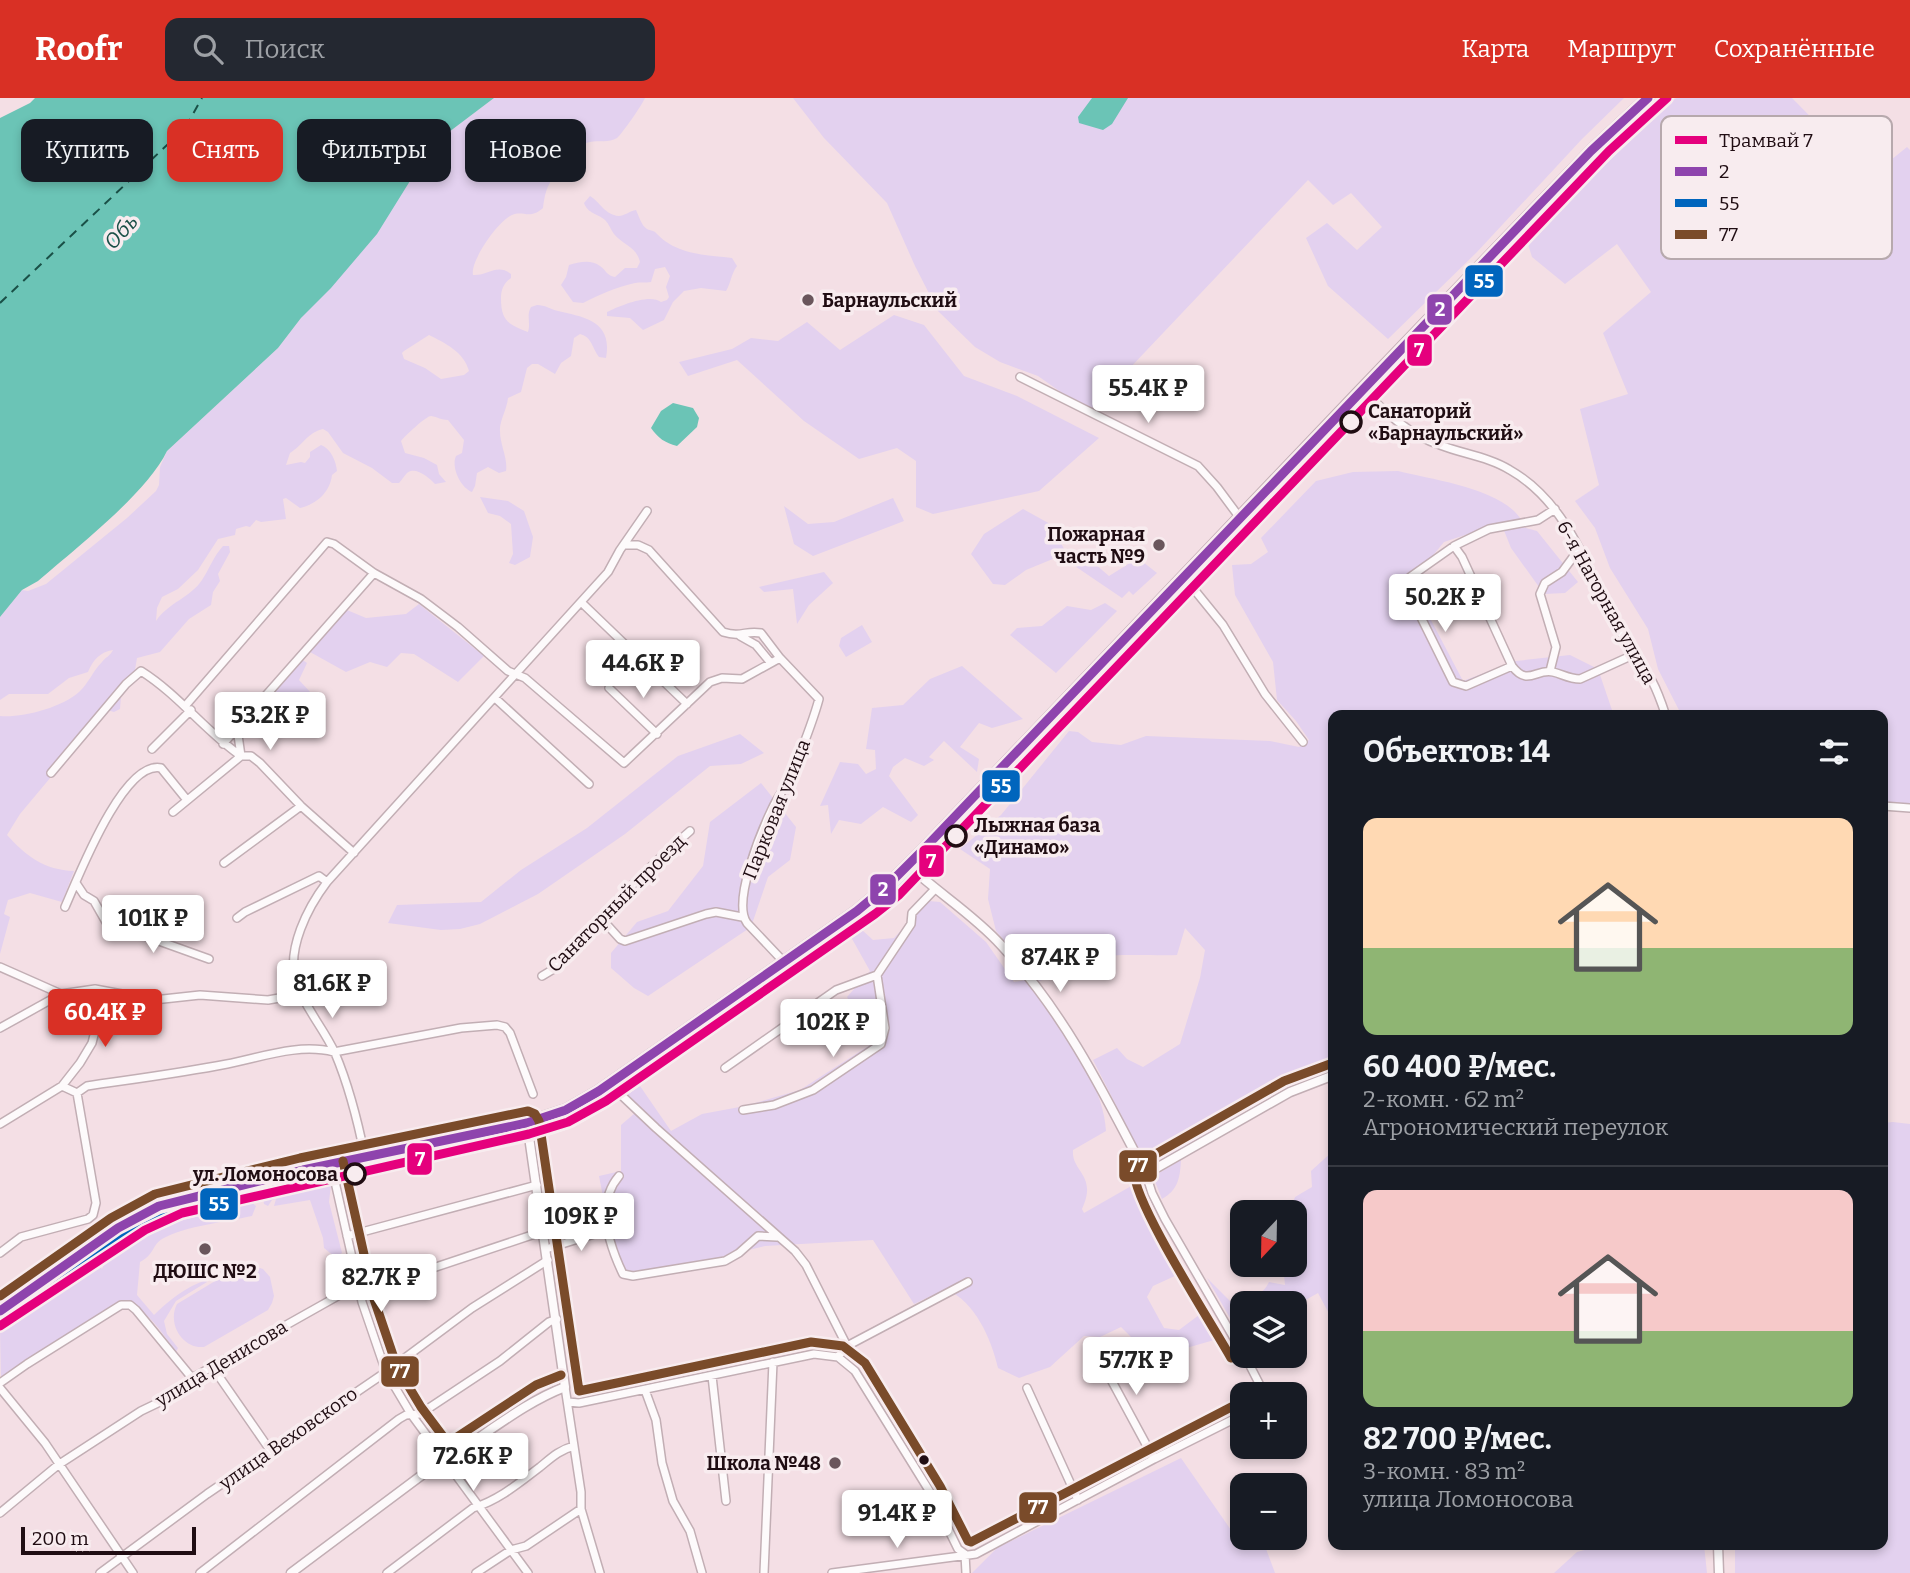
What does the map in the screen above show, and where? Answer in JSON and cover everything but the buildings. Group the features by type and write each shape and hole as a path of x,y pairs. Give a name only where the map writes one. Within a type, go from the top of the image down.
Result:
{"highway":[{"path":"3,1307 118,1228 149,1210 190,1197 331,1164 527,1123 566,1110 612,1082 857,911 908,865 1591,151 1648,98"}],"street":[{"path":"1020,377 1198,466 1240,518"},
{"name":"6-я Нагорная улица","path":"1362,389 1400,423 1423,438 1491,460 1512,470 1546,499 1579,549 1633,655 1651,680 1664,710"},
{"path":"1512,666 1466,686 1453,682 1406,587 1407,581 1454,546 1489,529 1538,520 1555,509"},
{"path":"365,1157 350,1097 334,1052 296,981 293,965 313,901 327,882 582,603 608,572 647,511"},
{"path":"152,749 327,542 421,599 508,671 525,678 614,757 624,762 715,679 742,679 780,658"},
{"name":"Парковая улица","path":"624,545 638,544 649,550 723,632 740,636 753,631 761,632 780,658 819,699 794,769 772,807 746,877 742,917"},
{"path":"1454,546 1462,557 1517,673 1531,677 1550,671 1573,679 1580,678 1633,655"},
{"path":"1550,671 1556,647 1540,594 1545,583 1562,572 1579,549"},
{"path":"223,744 374,572"},
{"path":"1184,577 1223,625 1265,694 1303,742"},
{"path":"582,603 687,704"},
{"path":"740,636 756,645 770,662"},
{"path":"51,773 126,684 141,671 188,708 223,744 241,756 251,757 260,763 301,806 354,853"},
{"path":"609,688 657,734"},
{"path":"495,698 589,783"},
{"path":"237,729 241,756"},
{"path":"173,812 241,756"},
{"path":"65,907 119,797 137,776 148,769 161,768 187,800"},
{"path":"224,863 301,806"},
{"path":"1888,806 1910,808"},
{"name":"Санаторный проезд","path":"542,976 552,970 664,853 690,831"},
{"path":"908,865 999,942 1042,993 1087,1062 1146,1174 1165,1219 1230,1330"},
{"path":"237,918 319,876 327,882"},
{"path":"76,883 84,895 94,901 106,922 209,959"},
{"path":"726,1068 836,990 877,975 911,924 912,913 934,889"},
{"path":"600,918 625,941 706,914 725,913 742,917 783,961"},
{"path":"0,968 61,994"},
{"path":"743,1110 774,1105 813,1090 881,1044 885,1028 877,975"},
{"path":"0,1028 61,994 95,989 154,1000 200,995 268,1000 302,994"},
{"path":"0,1124 62,1086 92,1043 105,991"},
{"path":"77,1093 87,1086 285,1052 314,1049 334,1052 461,1028 497,1025 505,1027 510,1033 533,1094"},
{"path":"1146,1174 1290,1092 1328,1077"},
{"path":"612,1082 618,1092 656,1128 795,1251 806,1265 847,1346"},
{"path":"62,1086 77,1093"},
{"path":"0,1253 22,1237 91,1218 96,1203 77,1093"},
{"path":"527,1123 557,1320 581,1492 581,1509 600,1573"},
{"path":"331,1164 359,1289 386,1372 411,1414 528,1573"},
{"path":"619,1176 605,1206 607,1230 624,1274 633,1276 725,1261 758,1236 773,1235 780,1238"},
{"path":"347,1236 537,1185"},
{"path":"546,1249 607,1230"},
{"name":"улица Денисова","path":"0,1513 58,1465 141,1411 166,1399 192,1378 352,1288 370,1289 544,1231"},
{"name":"улица Веховского","path":"100,1573 270,1450 386,1372 472,1308 548,1261"},
{"path":"838,1357 847,1346 968,1282"},
{"path":"133,1573 45,1443 0,1386 27,1364 121,1305 130,1305 136,1310 192,1378"},
{"path":"200,1573 399,1419 420,1414 500,1361 549,1322 557,1320"},
{"path":"1094,1348 1154,1459"},
{"path":"568,1402 579,1403 645,1390 814,1353 838,1357 855,1371 930,1492 958,1549 965,1554"},
{"path":"764,1573 773,1362"},
{"path":"211,1366 270,1450"},
{"path":"712,1376 726,1501"},
{"path":"291,1573 445,1460 543,1395 565,1387"},
{"path":"1027,1388 1078,1500"},
{"path":"645,1390 656,1420 662,1463 673,1501 690,1531 702,1573"},
{"path":"832,1573 976,1554 1230,1421"},
{"path":"387,1573 473,1508 500,1497 555,1454 573,1446"},
{"path":"476,1573 511,1550 526,1546 581,1509"},
{"path":"1718,1550 1719,1573"},
{"path":"965,1554 966,1573"}],"shaded area":[{"path":"494,98 645,98 617,138 586,143 586,119 466,119"},
{"path":"793,98 1624,98 1477,252 1388,339 1328,286 1306,238 1327,223 1357,250 1382,227 1351,193 1333,205 1308,180 1092,408 1065,395 1038,376 1000,362 975,347 938,311 887,203 824,138"},
{"path":"1676,98 1792,98 1810,116 1661,116 1661,259 1892,259 1892,159 1907,147 1910,150 1910,803 1888,803 1888,710 1679,710 1658,669 1648,629 1610,568 1595,528 1575,501 1599,485 1580,409 1628,394 1603,333 1651,292 1617,244 1565,284 1532,257 1528,244 1613,153"},
{"path":"465,120 465,182 550,182 543,208 538,212 516,214 506,219 486,242 476,261 473,275 497,270 511,274 502,289 501,298 502,312 511,324 528,332 531,307 543,306 594,323 601,328 607,346 606,358 599,357 589,340 580,334 574,338 571,356 561,363 555,374 538,364 527,368 521,392 508,398 500,427 506,471 499,473 488,467 477,473 472,492 460,481 455,466 456,456 462,453 464,440 448,420 433,416 425,419 401,441 405,453 437,465 439,474 446,482 435,484 422,474 411,471 399,483 392,483 372,468 343,453 323,429 313,433 290,453 286,465 305,463 310,452 321,445 328,449 337,471 332,475 325,492 312,504 300,508 286,498 283,499 286,519 261,522 256,520 250,527 236,529 235,535 218,539 198,570 178,589 162,597 157,608 156,621 197,586 223,546 229,546 230,552 218,574 220,581 213,592 211,605 189,619 160,652 137,658 134,676 121,696 120,709 114,712 107,710 20,814 7,835 21,849 45,865 74,871 62,902 30,893 8,900 4,914 10,917 0,954 0,716 41,711 71,698 82,689 113,650 98,657 88,672 69,678 48,694 9,694 0,700 0,617 22,590 28,591 46,584 156,491 160,467 167,451 278,348 405,182 451,182 451,130","holes":["429,335 447,345 467,364 469,371 464,375 441,379 404,359 402,353"]},
{"path":"590,196 614,215 621,216 636,210 647,229 683,250 732,258 737,266 726,291 701,288 684,291 673,302 664,320 643,330 630,318 607,316 607,312 642,300 667,300 669,297 666,287 670,276 665,267 655,269 651,282 621,287 583,303 573,302 561,285 569,265 593,262 615,277 625,268 637,268 640,262 633,249 614,234 605,220 586,207 584,203"},
{"path":"894,315 924,325 964,376 1017,396 1099,438 1039,491 933,514 916,507 916,461 897,448 859,459 804,421 737,360 688,376 679,362 732,349 751,338 778,341 807,322 840,350"},
{"path":"1398,471 1448,482 1484,493 1513,510 1522,521 1483,529 1444,542 1411,582 1463,681 1516,661 1570,655 1598,669 1612,710 1328,710 1328,1071 1279,1091 1148,1168 1093,1060 1117,1048 1127,1059 1143,1067 1180,1044 1200,978 1205,950 1185,928 1177,955 1083,959 1039,981 996,931 988,899 990,869 960,849 1001,815 1069,731 1078,732 1092,742 1121,745 1146,736 1270,741 1299,747 1309,740 1277,700 1273,662 1235,595 1232,565 1251,564 1268,552 1261,538 1316,481 1353,472"},
{"path":"480,497 508,501 524,511 533,537 530,557 515,565 509,563 513,554 511,524 500,516 488,513"},
{"path":"893,498 904,521 813,556 794,544 784,506 808,524 834,522"},
{"path":"1023,509 1052,525 1067,555 1095,564 1109,576 1138,558 1157,573 1133,595 1129,591 1122,598 1060,556 1026,570 1005,585 993,584 971,554 984,534"},
{"path":"1519,526 1537,531 1578,582 1565,593 1544,594 1511,548 1503,528"},
{"path":"824,572 833,583 809,605 797,624 793,589 764,592 759,587"},
{"path":"1105,603 1117,611 1056,673 1010,635 1017,628 1042,626 1067,606 1091,610"},
{"path":"419,604 484,656 458,682 414,654 401,653 387,667 370,662 346,672 310,652 347,610 366,618 406,614"},
{"path":"862,625 872,642 846,657 839,646 841,638"},
{"path":"301,659 307,663 299,680 312,694 299,713 280,699 265,716 262,710"},
{"path":"962,666 1023,719 992,728 979,723 960,747 979,759 977,772 944,741 929,757 934,760 924,766 905,758 893,767 889,776 918,815 911,822 883,807 861,824 839,820 831,834 828,805 820,806 840,762 858,764 866,774 876,769 875,750 866,749 872,708 903,705 930,679"},
{"path":"740,734 764,753 741,764 710,766 625,834 538,894 480,924 460,929 441,930 388,923 397,905 481,902 521,870 587,828 678,756"},
{"path":"761,783 796,827 790,860 768,877 751,927 648,996 634,988 611,968 611,953 637,922 668,911 703,866 710,822"},
{"path":"929,901 940,902 986,942 1014,982 1026,980 1087,1071 1103,1111 1106,1131 1073,1150 1073,1157 1086,1181 1086,1198 1082,1209 1084,1213 1133,1185 1141,1189 1178,1260 1177,1275 1153,1286 1147,1297 1164,1328 1179,1330 1203,1312 1221,1338 1152,1358 1121,1327 1100,1337 1084,1336 1050,1367 1019,1378 998,1368 980,1322 956,1295 946,1289 914,1304 873,1240 765,1246 632,1279 616,1263 599,1176 621,1171 621,1125 635,1113 622,1098 640,1086 671,1131 702,1114 745,1106 800,1090 873,1043 847,997 870,971 851,937 861,929 873,940 894,938"},
{"path":"1888,1122 1910,1124 1910,1573 1735,1573 1735,1550 1888,1550"},
{"path":"1328,1156 1328,1312 1318,1293 1307,1299 1307,1291 1262,1291 1269,1282 1285,1285 1284,1278 1307,1278 1307,1200 1294,1200 1312,1187 1311,1171"},
{"path":"1181,1160 1177,1183 1172,1192 1162,1199 1154,1179"},
{"path":"327,1181 331,1185 329,1202 342,1253 335,1257 324,1248 310,1200 274,1206 276,1199 268,1206 264,1204 263,1197"},
{"path":"245,1201 256,1206 252,1216 171,1235 159,1241 140,1262 137,1295 154,1315 185,1290 206,1280 207,1282 176,1301 164,1321 167,1334 178,1348 176,1352 145,1314 120,1300 1,1379 0,1330 98,1264 102,1269 105,1262 146,1233 183,1214"},
{"path":"245,1263 263,1269 270,1277 274,1296 268,1310 204,1347 189,1344 175,1326 174,1311 177,1304"},
{"path":"1207,1278 1230,1301 1230,1318"},
{"path":"1181,1458 1230,1529 1230,1550 1266,1550 1275,1573 972,1573 997,1548"},
{"path":"1705,1550 1707,1573 1554,1573 1577,1552"}],"water":[{"name":"Обь","path":"35,98 494,98 451,130 451,119 297,119 297,182 409,182 377,234 331,288 301,318 278,348 167,451 144,485 127,502 38,581 22,590 0,617 0,118"},
{"path":"1092,98 1128,98 1112,124 1103,130 1079,123 1078,117"},
{"path":"673,403 693,408 699,418 697,427 677,446 662,440 651,428 661,411"}],"ferry route":[{"path":"0,303 185,128 202,98"}],"tram line":[{"name":"7","path":"0,1326 145,1230 182,1213 529,1134 568,1122 606,1101 875,914 899,895 1609,151 1667,98"}],"transit line":[{"name":"2","path":"0,1311 118,1228 159,1206 303,1170 527,1123 566,1110 599,1091 857,911 922,851 1591,151 1648,98"},
{"name":"55","path":"7,1321 124,1238 163,1218 306,1182 530,1135 571,1121 606,1101 864,921 896,895 1600,160 1656,107"},
{"name":"77","path":"1230,1356 1159,1235 1137,1187 1134,1171 1140,1163 1284,1081 1328,1065"},
{"name":"77","path":"0,1296 111,1218 155,1194 300,1158 528,1111 535,1114 539,1121 579,1391 811,1342 843,1346 865,1363 971,1542 1230,1408"},
{"name":"77","path":"343,1161 374,1299 397,1367 421,1407 448,1443 536,1385 561,1375"}],"place":[{"name":"Барнаульский","path":"808,300"},
{"name":"Санаторий «Барнаульский»","path":"1351,422"},
{"name":"Пожарная часть №9","path":"1159,545"},
{"name":"Лыжная база «Динамо»","path":"956,836"},
{"name":"ул. Ломоносова","path":"355,1174"},
{"name":"ДЮШС №2","path":"205,1249"},
{"name":"Школа №48","path":"835,1463"}]}
